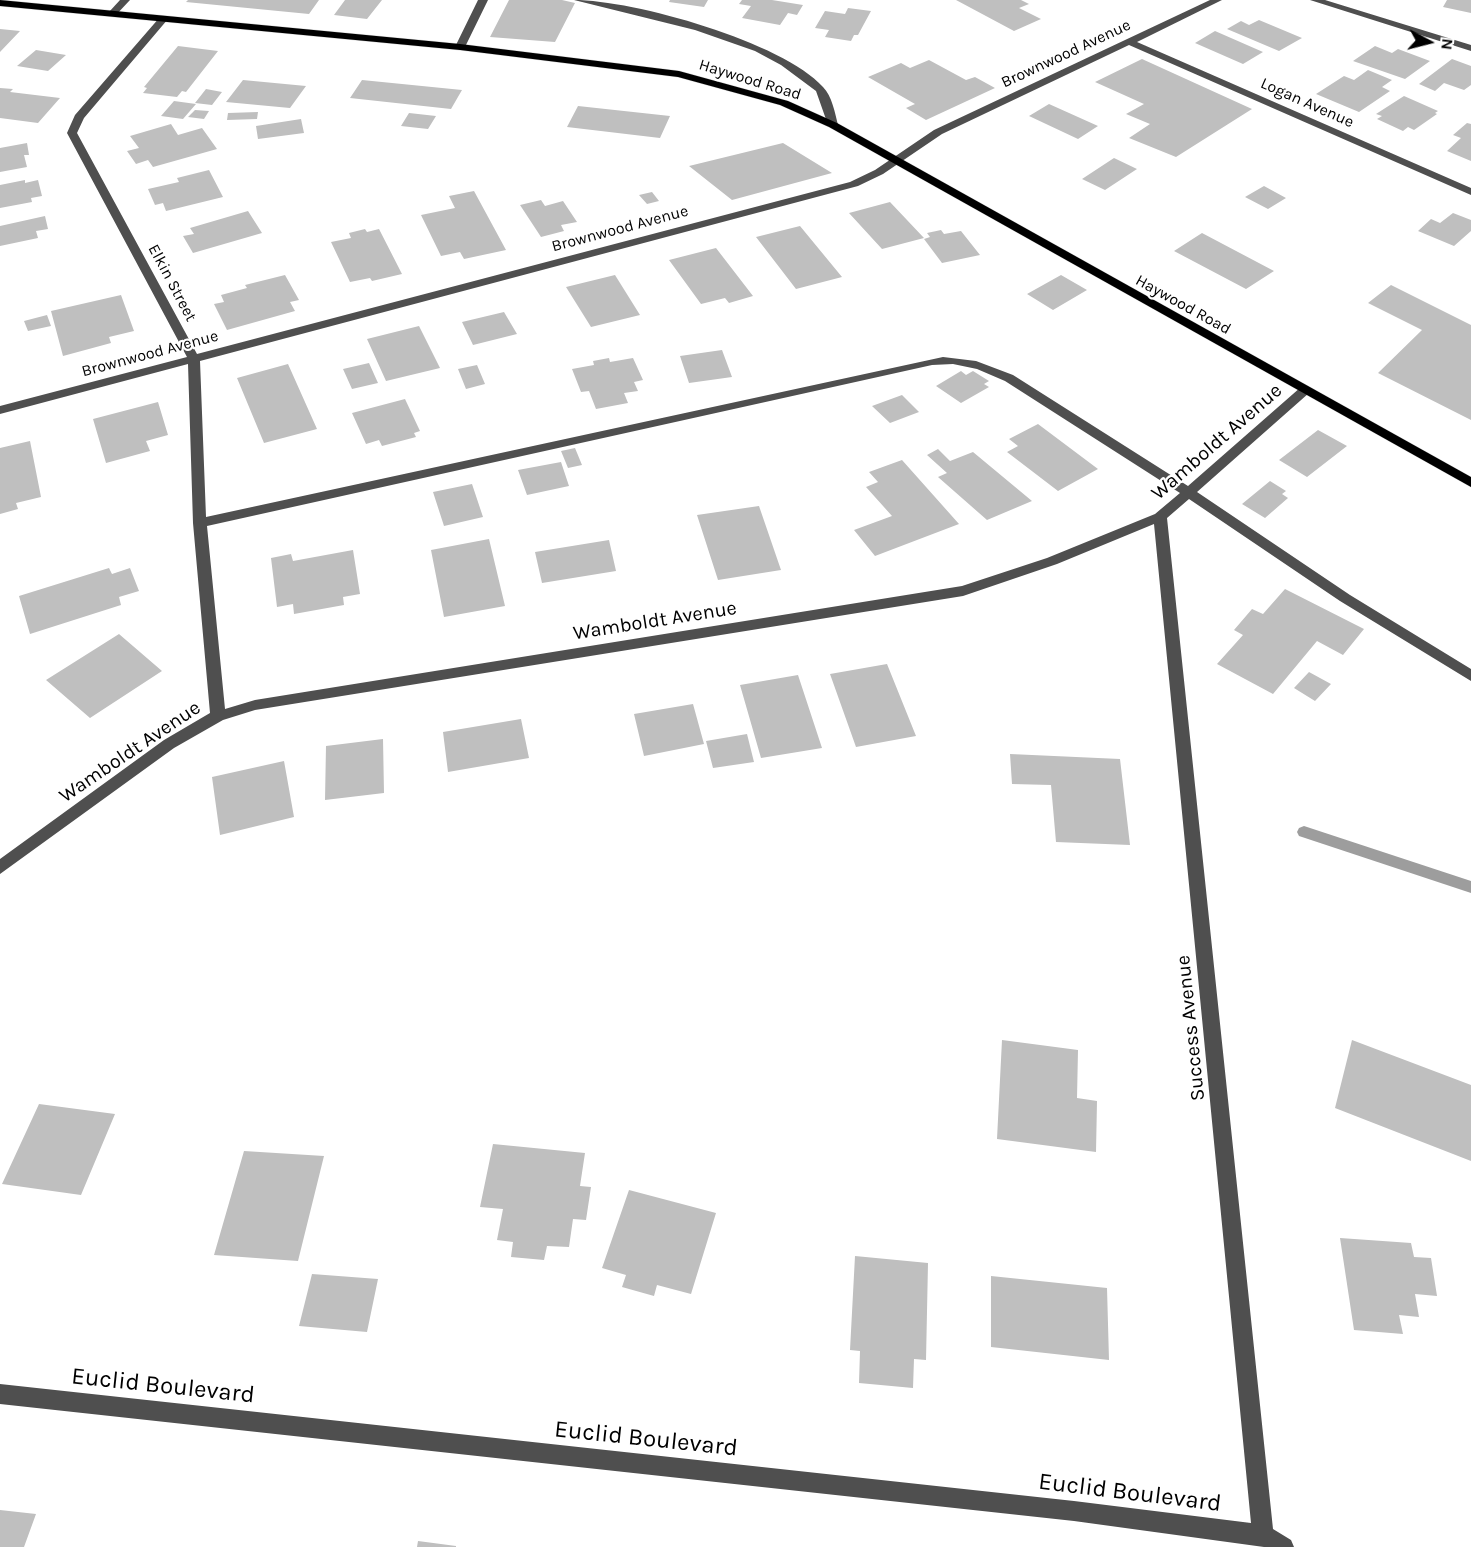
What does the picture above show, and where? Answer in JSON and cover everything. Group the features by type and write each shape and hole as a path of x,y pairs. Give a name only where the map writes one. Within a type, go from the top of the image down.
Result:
{"main road":[{"name":"Haywood Road","path":"0,3 460,47 679,74 784,103 833,125 1471,483"}],"street":[{"path":"112,14 125,0"},
{"path":"460,47 483,0"},
{"path":"579,0 631,11 723,36 769,56 795,69 821,91 833,125"},
{"name":"Brownwood Avenue","path":"0,410 854,184 895,161 938,132 1217,0"},
{"path":"1314,0 1471,48"},
{"name":"Elkin Street","path":"163,19 79,117 72,133 194,359 200,523 218,716"},
{"name":"Logan Avenue","path":"1130,42 1471,192"},
{"path":"200,523 943,360 981,365 1009,378 1190,493 1345,597 1471,676"},
{"name":"Wamboldt Avenue","path":"0,868 170,744 218,716 255,705 963,591 1052,561 1160,517 1305,390"},
{"name":"Success Avenue","path":"1160,517 1263,1535"},
{"name":"Euclid Boulevard","path":"0,1394 1074,1511 1263,1535 1284,1547"}],"building":[{"path":"188,0 319,0 309,14 186,2"},
{"path":"345,0 382,0 367,19 334,15"},
{"path":"509,0 562,0 575,3 555,42 490,37"},
{"path":"670,0 708,0 704,7 669,2"},
{"path":"742,0 772,0 803,5 797,15 788,13 780,25 742,18 751,6 739,4"},
{"path":"956,0 1021,0 1029,4 1019,8 1041,19 1014,31"},
{"path":"1447,0 1471,0 1471,13 1443,7"},
{"path":"848,8 871,11 858,35 854,35 851,41 825,37 829,30 815,28 825,11 845,14"},
{"path":"1259,20 1302,38 1279,51 1227,29 1241,21 1249,25"},
{"path":"0,29 20,31 0,52"},
{"path":"1215,31 1263,52 1243,64 1195,43"},
{"path":"178,46 218,51 186,92 182,91 177,97 143,93 147,88 144,87"},
{"path":"1375,46 1392,53 1398,49 1430,61 1405,79 1353,61"},
{"path":"36,50 66,55 48,71 17,66"},
{"path":"1142,59 1252,109 1176,157 1129,138 1150,124 1126,114 1144,104 1095,82"},
{"path":"1452,59 1471,66 1471,85 1464,90 1444,83 1435,91 1419,84"},
{"path":"929,60 966,80 975,77 995,88 926,120 906,108 915,104 868,77 901,63 910,68"},
{"path":"1368,70 1392,80 1382,87 1390,91 1359,112 1316,94 1344,76 1354,80"},
{"path":"243,80 306,86 290,108 226,102"},
{"path":"362,80 462,90 451,109 350,98"},
{"path":"0,88 13,89 10,92 60,98 38,123 0,118"},
{"path":"206,89 222,92 212,105 195,103"},
{"path":"1404,96 1438,111 1435,113 1437,114 1414,130 1408,127 1403,131 1377,119 1382,116 1376,114"},
{"path":"174,101 196,104 183,119 161,116"},
{"path":"1049,104 1098,126 1078,139 1029,116"},
{"path":"578,106 670,116 660,138 567,127"},
{"path":"195,110 209,111 204,119 188,117"},
{"path":"258,112 257,119 227,120 228,113"},
{"path":"409,113 436,116 428,129 401,126"},
{"path":"301,119 304,133 258,139 256,126"},
{"path":"1467,123 1471,124 1471,161 1447,151 1461,138 1453,135"},
{"path":"171,124 178,135 202,128 217,149 153,167 148,160 136,164 127,151 139,148 130,136"},
{"path":"27,143 29,155 24,155 27,167 0,172 0,148"},
{"path":"783,143 832,173 732,200 689,166"},
{"path":"1114,158 1137,169 1105,190 1082,179"},
{"path":"209,170 223,197 166,211 163,203 155,205 148,189 179,182 177,178"},
{"path":"25,180 25,183 38,180 42,196 31,198 32,202 0,208 0,185"},
{"path":"1264,186 1286,198 1268,209 1245,197"},
{"path":"474,191 506,250 464,259 460,252 441,256 421,215 455,208 449,196"},
{"path":"652,192 659,201 647,204 639,195"},
{"path":"541,200 545,206 563,201 577,222 561,225 564,231 541,237 520,205"},
{"path":"890,202 924,238 882,249 849,213"},
{"path":"248,211 262,233 193,253 183,236 194,234 190,228"},
{"path":"1453,213 1471,220 1471,231 1454,246 1418,231 1431,219 1440,223"},
{"path":"45,216 48,229 36,231 38,238 0,246 0,226"},
{"path":"800,226 842,277 796,289 756,237"},
{"path":"365,229 367,232 379,229 402,274 372,281 370,278 350,282 331,242 351,238 349,233"},
{"path":"941,230 944,234 961,231 980,255 942,263 924,239 930,237 927,233"},
{"path":"1202,233 1274,271 1246,289 1174,251"},
{"path":"716,248 753,296 729,303 725,298 701,304 669,260"},
{"path":"285,275 299,300 290,302 295,311 227,330 214,304 224,302 221,295 247,288 245,285"},
{"path":"615,275 640,315 591,327 566,287"},
{"path":"1061,275 1087,290 1053,310 1027,294"},
{"path":"1391,285 1471,325 1471,420 1378,373 1422,330 1368,303"},
{"path":"121,295 134,331 109,337 111,343 63,356 51,311"},
{"path":"504,312 517,334 473,345 462,322"},
{"path":"47,315 51,326 28,331 24,321"},
{"path":"419,326 440,368 386,381 367,339"},
{"path":"722,350 732,377 689,383 680,356"},
{"path":"609,358 610,362 633,358 643,380 634,382 638,391 624,393 628,403 596,409 589,391 581,392 572,369 594,365 593,361"},
{"path":"369,363 378,383 352,389 343,369"},
{"path":"288,364 317,429 264,443 237,378"},
{"path":"477,365 485,384 466,389 458,369"},
{"path":"961,371 966,375 973,371 989,381 984,384 989,387 961,403 936,386"},
{"path":"902,395 919,412 890,423 872,406"},
{"path":"405,399 420,431 414,433 416,437 382,446 379,440 366,444 352,413"},
{"path":"158,402 168,435 146,441 150,451 106,463 93,419"},
{"path":"1038,424 1098,469 1058,491 1007,452 1018,446 1009,439"},
{"path":"1318,430 1347,446 1307,477 1279,460"},
{"path":"30,441 41,497 16,503 18,509 0,514 0,448"},
{"path":"575,448 582,465 568,468 561,451"},
{"path":"938,449 950,461 973,452 1032,501 987,520 938,477 947,473 927,455"},
{"path":"902,460 959,524 875,556 854,530 892,516 866,487 878,482 869,472"},
{"path":"561,462 569,486 527,495 518,470"},
{"path":"1270,481 1286,491 1282,494 1288,498 1265,518 1242,504"},
{"path":"472,484 483,517 444,526 433,492"},
{"path":"759,506 781,570 718,580 697,515"},
{"path":"489,539 505,606 444,617 431,550"},
{"path":"609,540 616,571 542,583 535,552"},
{"path":"353,550 360,594 343,597 344,605 294,614 293,604 277,607 271,558 291,554 293,561"},
{"path":"109,568 112,574 130,568 139,591 119,597 121,605 30,634 19,596"},
{"path":"1285,589 1364,629 1343,655 1317,641 1273,694 1217,664 1243,635 1234,630 1252,609 1263,614"},
{"path":"119,634 162,671 90,718 46,680"},
{"path":"887,664 916,736 856,747 830,674"},
{"path":"1309,672 1331,684 1315,701 1294,688"},
{"path":"798,675 822,748 761,758 740,685"},
{"path":"693,704 704,744 644,756 634,714"},
{"path":"521,719 529,758 448,772 443,732"},
{"path":"747,734 754,762 713,768 706,741"},
{"path":"383,739 384,793 325,800 326,746"},
{"path":"1010,754 1120,759 1130,845 1056,842 1051,785 1012,784"},
{"path":"284,761 294,817 220,835 212,777"},
{"path":"1002,1040 1078,1050 1077,1098 1097,1101 1096,1152 997,1139"},
{"path":"1352,1040 1471,1085 1471,1161 1335,1108"},
{"path":"39,1104 115,1114 81,1195 2,1184"},
{"path":"493,1144 585,1153 580,1186 591,1187 586,1220 573,1219 569,1247 547,1246 544,1260 511,1257 513,1242 497,1240 503,1209 480,1207"},
{"path":"244,1151 324,1156 298,1261 214,1255"},
{"path":"629,1190 716,1213 691,1294 657,1285 654,1296 622,1287 626,1275 602,1268"},
{"path":"1340,1238 1411,1243 1414,1257 1431,1258 1437,1296 1415,1294 1419,1317 1399,1315 1403,1334 1354,1330"},
{"path":"855,1256 928,1263 926,1360 914,1359 913,1388 859,1383 860,1351 850,1350"},
{"path":"312,1274 378,1279 367,1332 299,1326"},
{"path":"991,1276 1107,1288 1109,1360 991,1347"},
{"path":"0,1510 36,1514 24,1547 0,1547"},
{"path":"418,1541 456,1546 456,1547 417,1547"}],"waterway":[{"path":"1304,832 1471,887"}]}
